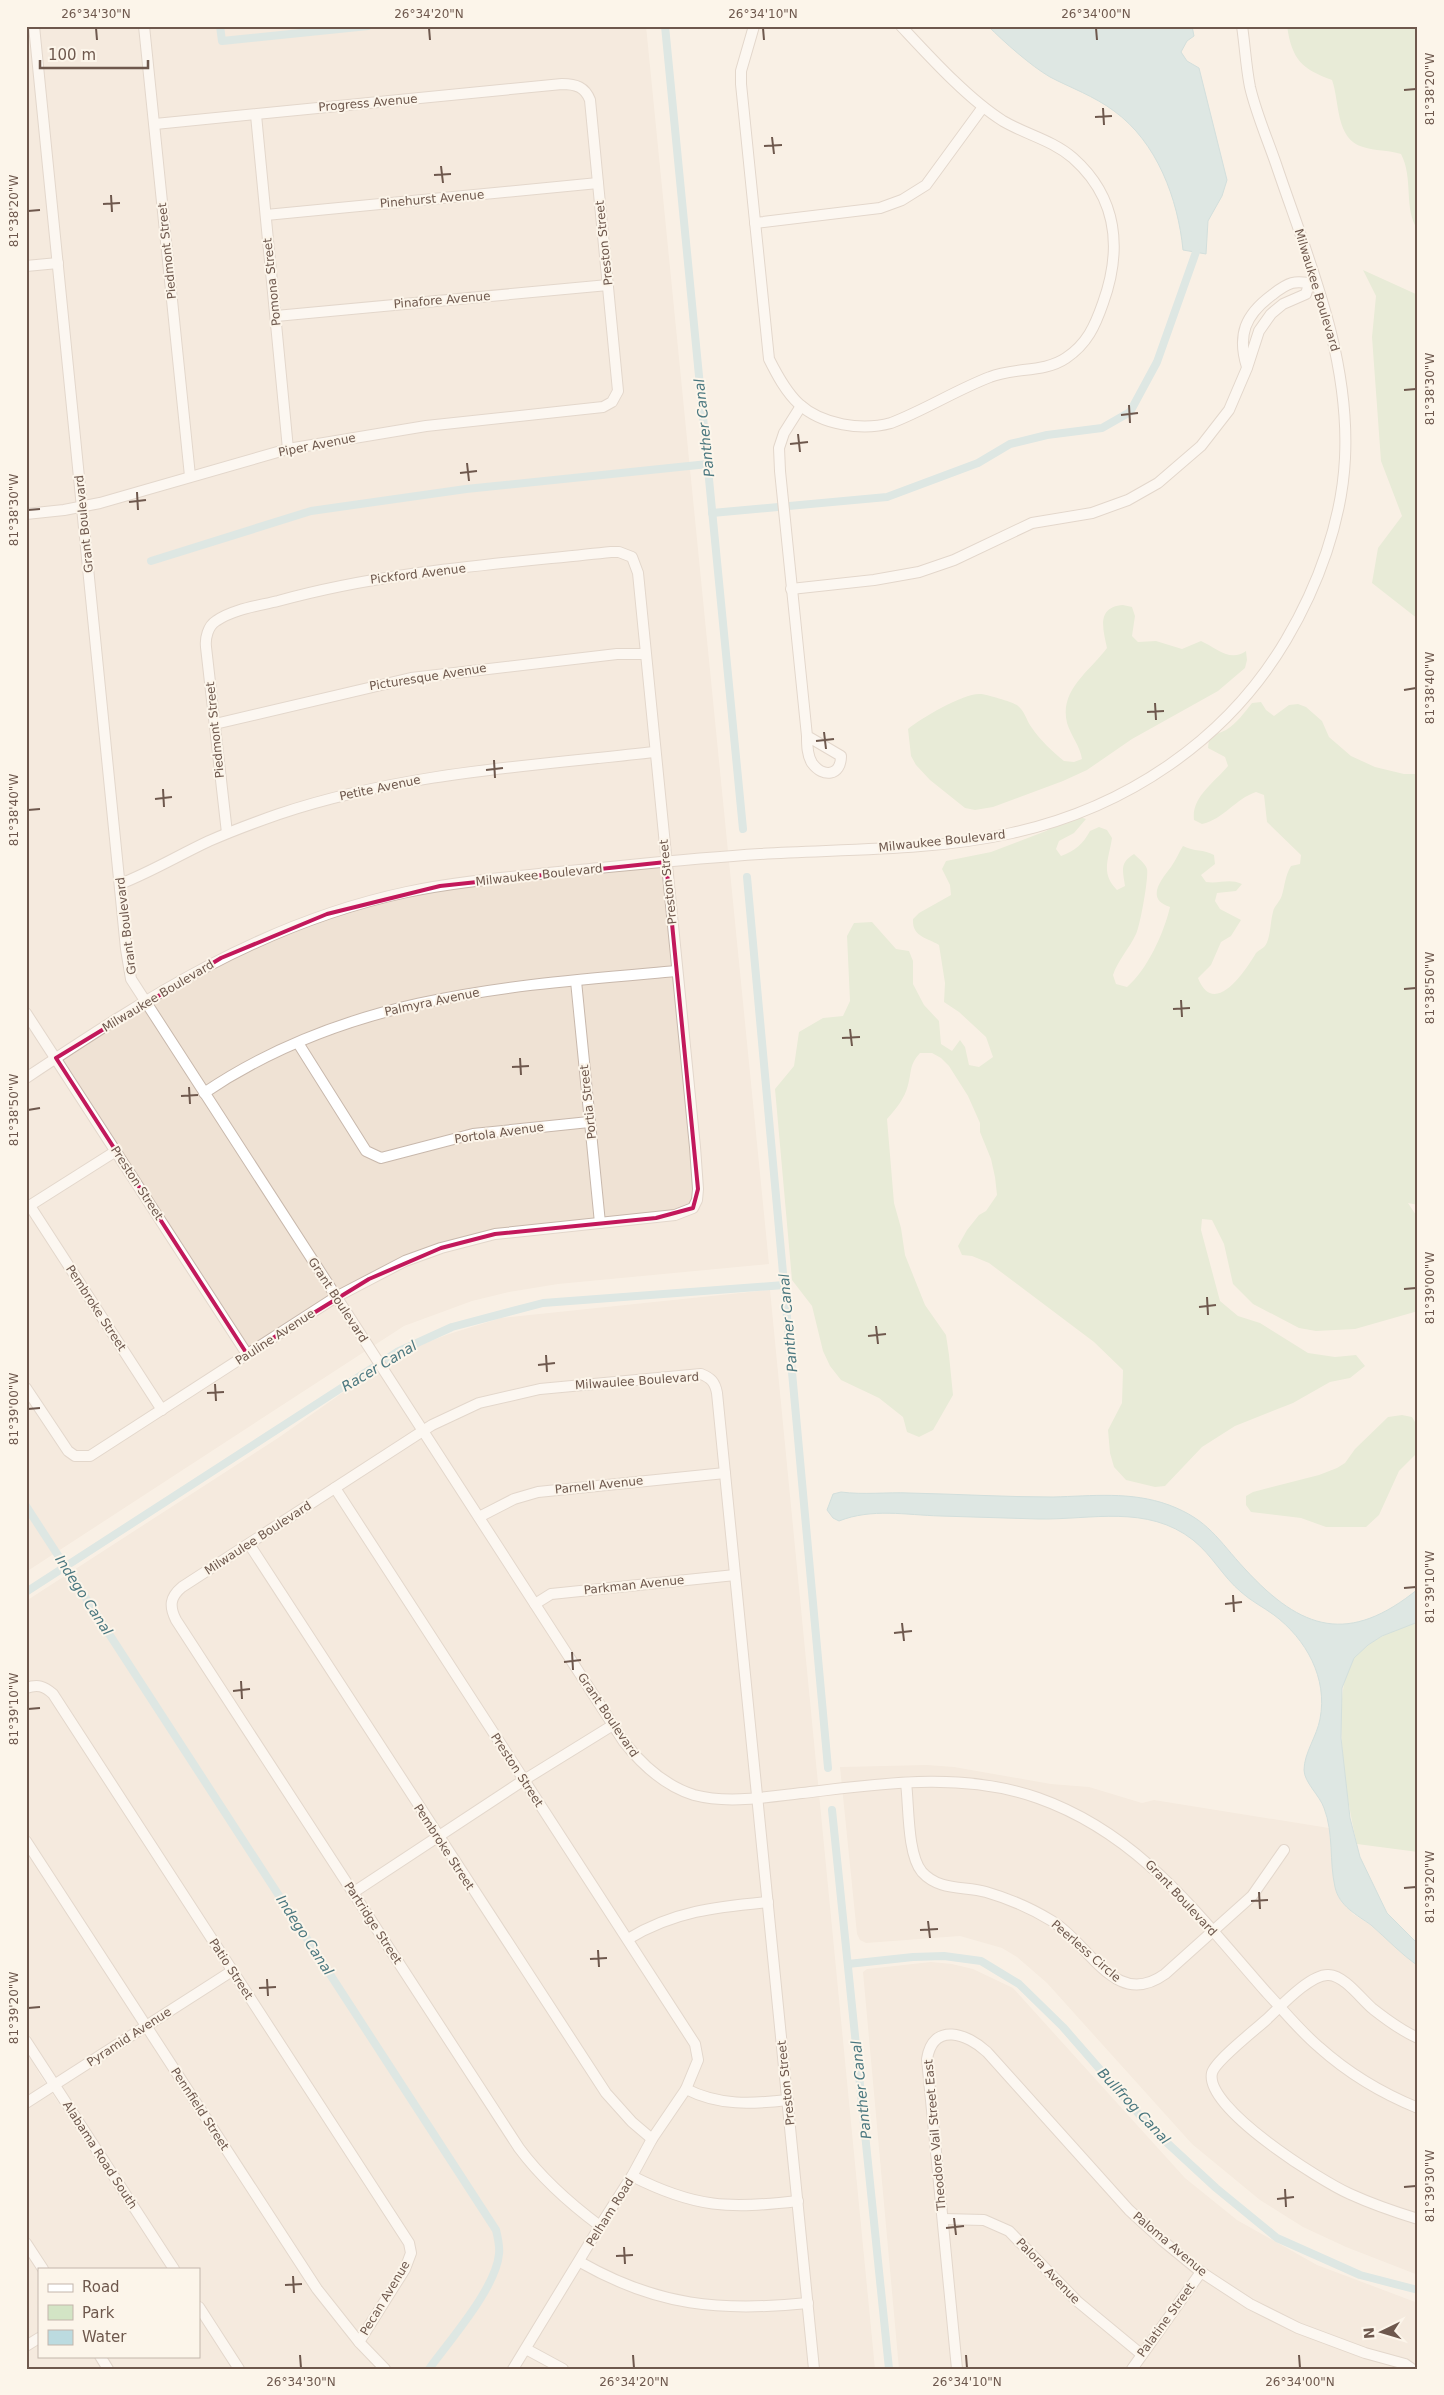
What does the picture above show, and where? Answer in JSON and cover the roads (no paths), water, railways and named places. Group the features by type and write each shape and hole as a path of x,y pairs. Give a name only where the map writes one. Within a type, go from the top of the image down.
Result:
{"street":[{"name":"Grant Boulevard","path":"34,26 131,979 613,1725 640,1761 673,1786 696,1795 715,1798 758,1798 906,1782 947,1782 988,1785 1023,1793 1067,1809 1107,1831 1150,1864 1308,2038 1340,2065 1390,2096 1418,2108"},
{"name":"Piedmont Street","path":"144,26 190,476"},
{"path":"754,26 741,72 741,84 769,359 777,375 801,406 844,426 880,426 904,418 990,376 1059,362 1082,345 1092,332 1107,291 1114,260 1112,222 1100,190 1089,175 1061,149 1004,121 983,107 901,26"},
{"name":"Milwaukee Boulevard","path":"26,1078 192,973 260,939 319,917 377,899 481,880 666,862 892,847 1010,834 1069,818 1120,796 1169,767 1205,739 1269,669 1302,614 1329,543 1341,491 1345,457 1338,356 1250,89 1242,26"},
{"name":"Progress Avenue","path":"155,124 562,84 581,87"},
{"name":"Preston Street","path":"581,87 587,93 590,100 618,382 618,391 612,402"},
{"path":"755,223 880,208 902,200 926,185 983,107"},
{"name":"Pomona Street","path":"256,115 288,449"},
{"name":"Pinehurst Avenue","path":"266,215 598,183"},
{"path":"26,266 58,263"},
{"path":"1247,368 1242,350 1242,338 1248,320 1260,304 1292,283 1313,283"},
{"path":"791,589 874,580 919,572 954,560 1032,524 1092,513 1128,500 1158,483 1201,446 1229,410 1247,368 1259,332 1272,314 1283,304 1306,294 1313,283"},
{"name":"Pinafore Avenue","path":"276,316 608,285"},
{"path":"1260,304 1272,314"},
{"name":"Piper Avenue","path":"26,514 82,507 288,449 426,426 594,409 604,407 612,402"},
{"path":"801,406 784,432 779,448 781,496 807,736"},
{"name":"Pickford Avenue","path":"210,627 217,620 235,613 309,592 391,576 611,552 619,552 632,557"},
{"name":"Preston Street","path":"632,557 638,574 698,1190 698,1200 693,1208"},
{"name":"Piedmont Street","path":"210,627 205,640 227,833"},
{"name":"Picturesque Avenue","path":"215,724 366,687 420,676 616,654 645,654"},
{"name":"Petite Avenue","path":"120,884 227,833 279,814 342,795 417,779 655,752"},
{"name":"Palmyra Avenue","path":"204,1094 246,1068 298,1043 361,1018 422,1001 491,989 676,971"},
{"name":"Portia Street","path":"576,981 600,1222"},
{"name":"Preston Street","path":"26,1013 247,1354"},
{"name":"Portola Avenue","path":"298,1043 366,1151 381,1158 474,1134 589,1122"},
{"path":"28,1207 116,1151"},
{"name":"Pembroke Street","path":"28,1207 162,1410"},
{"name":"Pauline Avenue","path":"26,1388 68,1451 75,1456 90,1456 336,1297 405,1261 454,1244 496,1234 675,1215 693,1208"},
{"name":"Milwaulee Boulevard","path":"171,1602 175,1593 193,1580 423,1431 466,1408 507,1395 540,1389 701,1374 710,1378 715,1384 758,1798"},
{"name":"Parnell Avenue","path":"479,1517 514,1498 538,1492 725,1473"},
{"name":"Preston Street","path":"335,1488 628,1939 695,2044 698,2052"},
{"name":"Pembroke Street","path":"250,1544 437,1837 606,2093 632,2122 652,2139"},
{"name":"Parkman Avenue","path":"535,1604 551,1594 561,1592 735,1575"},
{"name":"Partridge Street","path":"171,1602 176,1620 529,2162 558,2193 600,2226"},
{"name":"Patio Street","path":"26,1688 36,1685 45,1687 58,1702 398,2225 409,2243 411,2253"},
{"path":"354,1892 524,1780 613,1725"},
{"name":"Peerless Circle","path":"906,1782 912,1846 916,1863 922,1871 938,1884 983,1891 1034,1910 1066,1930 1108,1973 1125,1984 1143,1986 1158,1979 1252,1896 1284,1850"},
{"name":"Preston Street","path":"758,1798 814,2369"},
{"name":"Pennfield Street","path":"26,1841 317,2289 358,2342 385,2369"},
{"path":"628,1939 656,1923 685,1913 706,1908 768,1902"},
{"name":"Pyramid Avenue","path":"26,2103 232,1971"},
{"path":"1418,2038 1375,2010 1341,1980 1331,1975 1315,1978 1280,2007 1217,2065 1212,2072 1214,2091 1242,2120 1294,2161 1349,2193 1418,2219"},
{"name":"Theodore Vail Street East","path":"952,2034 942,2036 934,2042 929,2050 928,2059 957,2369"},
{"name":"Paloma Avenue","path":"952,2034 971,2040 987,2052 1129,2210 1201,2272 1250,2304 1298,2328 1365,2353 1405,2364 1412,2369"},
{"name":"Alabama Road South","path":"26,2042 173,2268"},
{"name":"Pelham Road","path":"513,2369 632,2176 652,2139 686,2089 696,2068 698,2052"},
{"path":"686,2089 703,2097 730,2103 758,2104 788,2100"},
{"path":"632,2176 679,2198 706,2204 754,2205 798,2201"},
{"name":"Palora Avenue","path":"943,2219 984,2220 1009,2231 1070,2295 1141,2354"},
{"path":"26,2243 42,2268"},
{"name":"Pecan Avenue","path":"358,2342 405,2270 411,2253"},
{"path":"580,2262 616,2282 643,2292 693,2304 740,2308 808,2303"},
{"name":"Palatine Street","path":"1132,2369 1201,2272"},
{"path":"200,2309 240,2369"},
{"path":"26,2346 38,2339"},
{"path":"526,2349 564,2369"},
{"path":"101,2358 108,2369"}],"water":[{"path":"988,26 1192,26 1194,36 1187,41 1181,52 1187,61 1199,68 1227,180 1222,196 1208,221 1206,254 1183,250 1176,211 1163,173 1142,139 1129,124 1099,101 1050,77 1018,53"},
{"path":"841,1492 1035,1497 1111,1495 1155,1501 1183,1511 1204,1524 1266,1590 1286,1606 1307,1617 1327,1623 1348,1624 1370,1618 1393,1607 1418,1589 1418,1622 1382,1636 1368,1645 1354,1658 1342,1688 1341,1738 1350,1818 1360,1857 1387,1913 1418,1944 1418,1966 1371,1925 1344,1905 1337,1894 1333,1877 1327,1818 1322,1803 1307,1779 1304,1770 1306,1757 1320,1719 1322,1704 1321,1689 1312,1661 1296,1636 1274,1615 1241,1592 1193,1540 1175,1529 1157,1522 1118,1516 1038,1519 876,1513 839,1521 833,1518 827,1510 833,1494"}],"waterway":[{"path":"220,26 222,41 368,26"},
{"name":"Panther Canal","path":"665,26 743,829"},
{"path":"712,513 887,497 978,463 1010,444 1047,435 1102,428 1130,412 1157,362 1196,252 1194,243"},
{"path":"151,561 311,511 466,489 708,464"},
{"name":"Panther Canal","path":"747,877 828,1768"},
{"name":"Racer Canal","path":"26,1592 397,1352 452,1327 543,1303 784,1285"},
{"name":"Indego Canal","path":"26,1506 496,2230 499,2254 490,2282 471,2313 429,2369"},
{"name":"Panther Canal","path":"832,1810 889,2369"},
{"name":"Bullfrog Canal","path":"848,1964 913,1957 944,1956 981,1961 1019,1984 1063,2027 1151,2128 1216,2188 1277,2238 1360,2275 1418,2290"}]}
